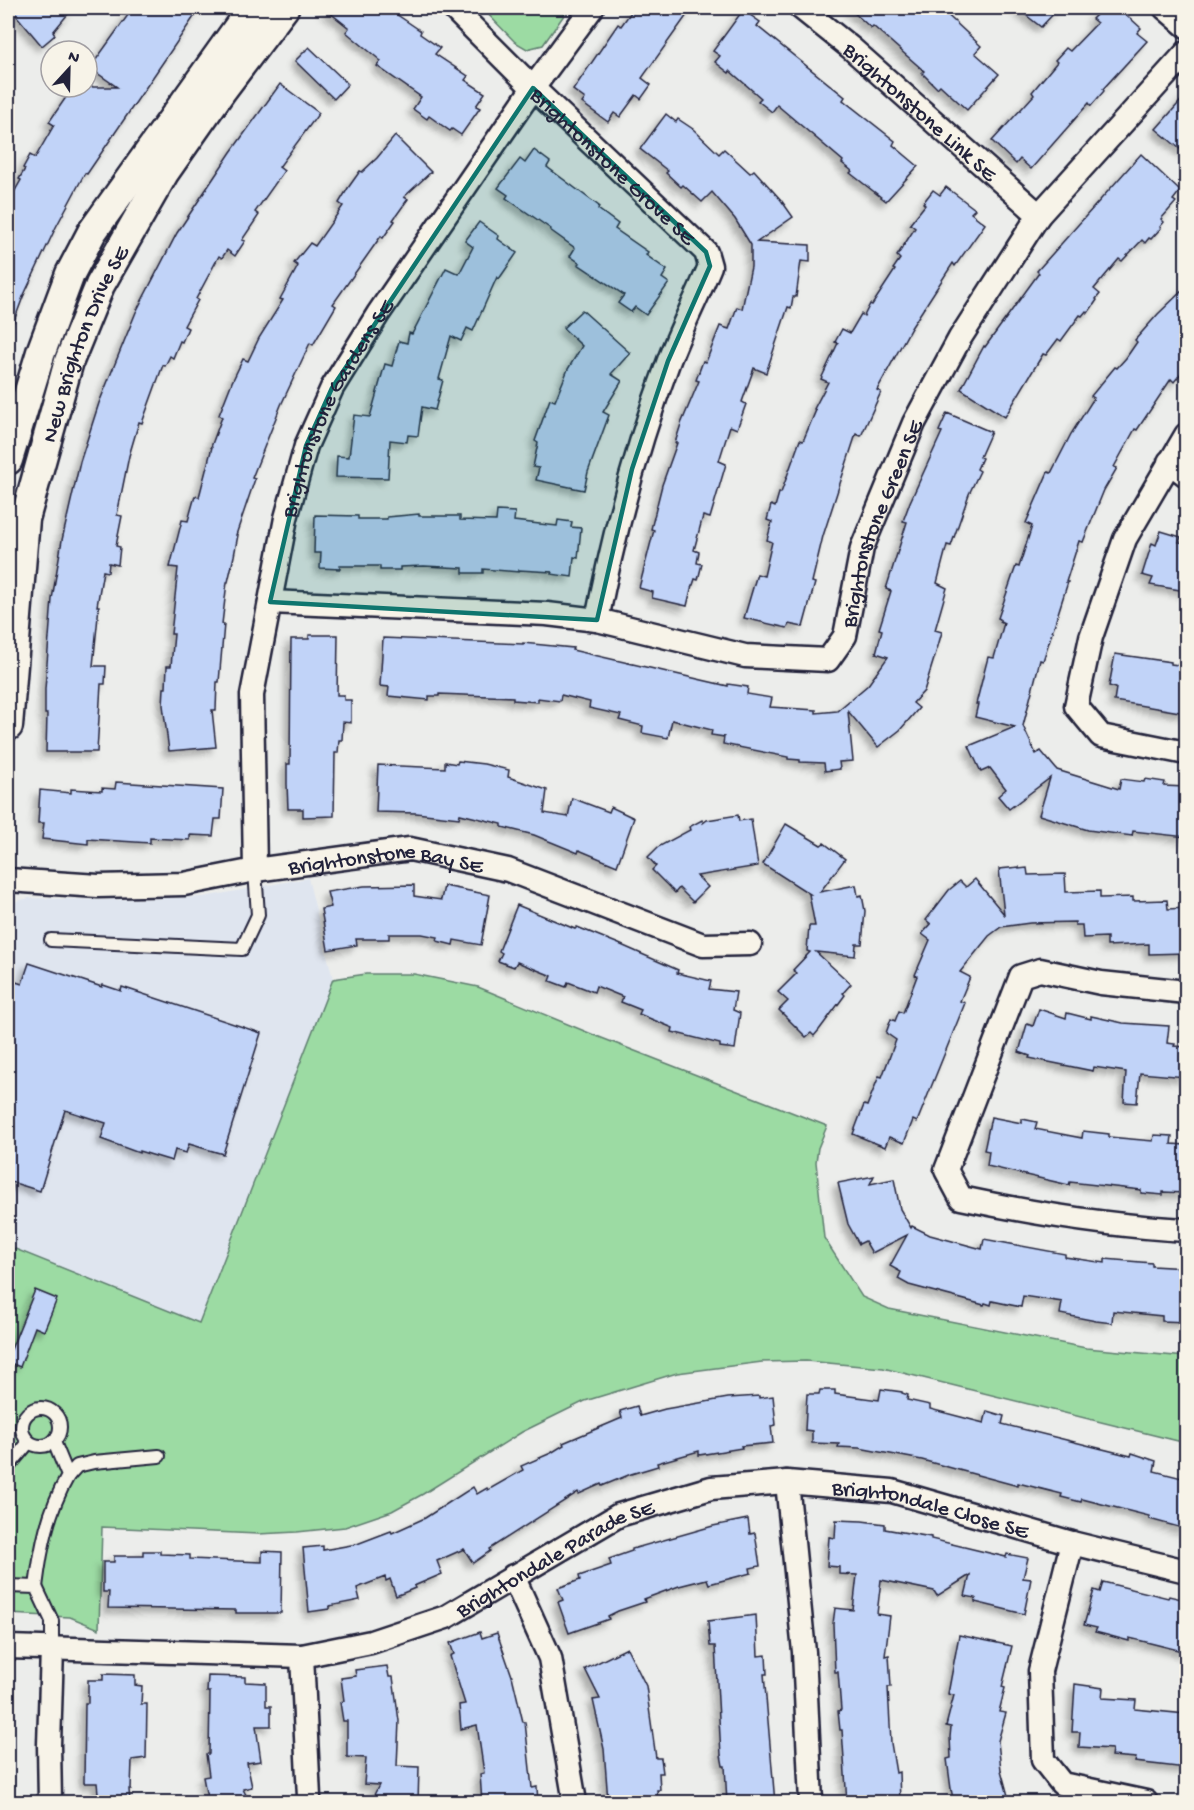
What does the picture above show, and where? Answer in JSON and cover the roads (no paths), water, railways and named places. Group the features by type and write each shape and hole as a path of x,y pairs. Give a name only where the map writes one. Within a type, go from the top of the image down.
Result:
{"street":[{"name":"New Brighton Drive SE","path":"8,460 41,352 70,274 92,232 252,8"},
{"name":"New Brighton Drive SE","path":"8,726 16,517 69,361 99,285 164,173 222,90 284,8"},
{"name":"Brightonstone Grove SE","path":"453,8 533,88 706,252 710,266 668,361 632,469 607,566 597,620"},
{"name":"Brightonstone Gardens SE","path":"255,870 252,695 286,518 306,446 332,388 378,314 533,88 592,8"},
{"name":"Brightonstone Link SE","path":"801,8 850,48 1039,215"},
{"path":"1165,8 1186,26"},
{"name":"Brightonstone Green SE","path":"270,602 547,614 597,620 745,656 828,660 845,636 862,549 914,423 960,338 1039,215 1186,53"},
{"path":"1186,435 1178,469 1125,539 1091,637 1076,706 1101,736 1186,753"},
{"name":"Brightonstone Bay SE","path":"8,880 98,886 184,884 255,870 410,849 508,870 703,945 750,944"},
{"path":"1186,992 1101,983 1040,969 1021,976 946,1170 961,1198 1048,1215 1129,1227 1186,1230"},
{"path":"787,1482 804,1652 811,1803"},
{"name":"Brightondale Close SE","path":"787,1482 892,1491 1072,1544 1186,1572"},
{"name":"Brightondale Parade SE","path":"8,1647 302,1656 371,1642 446,1617 619,1515 711,1488 787,1482"},
{"path":"1072,1544 1040,1671 1042,1760 1062,1784 1146,1803"},
{"path":"513,1576 550,1658 575,1803"},
{"path":"50,1803 52,1649"},
{"path":"302,1656 309,1797"}],"lane":[{"path":"51,940 242,949 258,915 255,870"},
{"path":"39,1408 50,1410 59,1419 60,1431 54,1442 41,1447 29,1442 25,1437 22,1424 28,1413 39,1408"},
{"path":"8,1467 29,1442"},
{"path":"54,1442 68,1476"},
{"path":"52,1649 52,1621 36,1587 40,1552 55,1498 77,1466 94,1462 159,1456"},
{"path":"8,1586 36,1587"}]}
